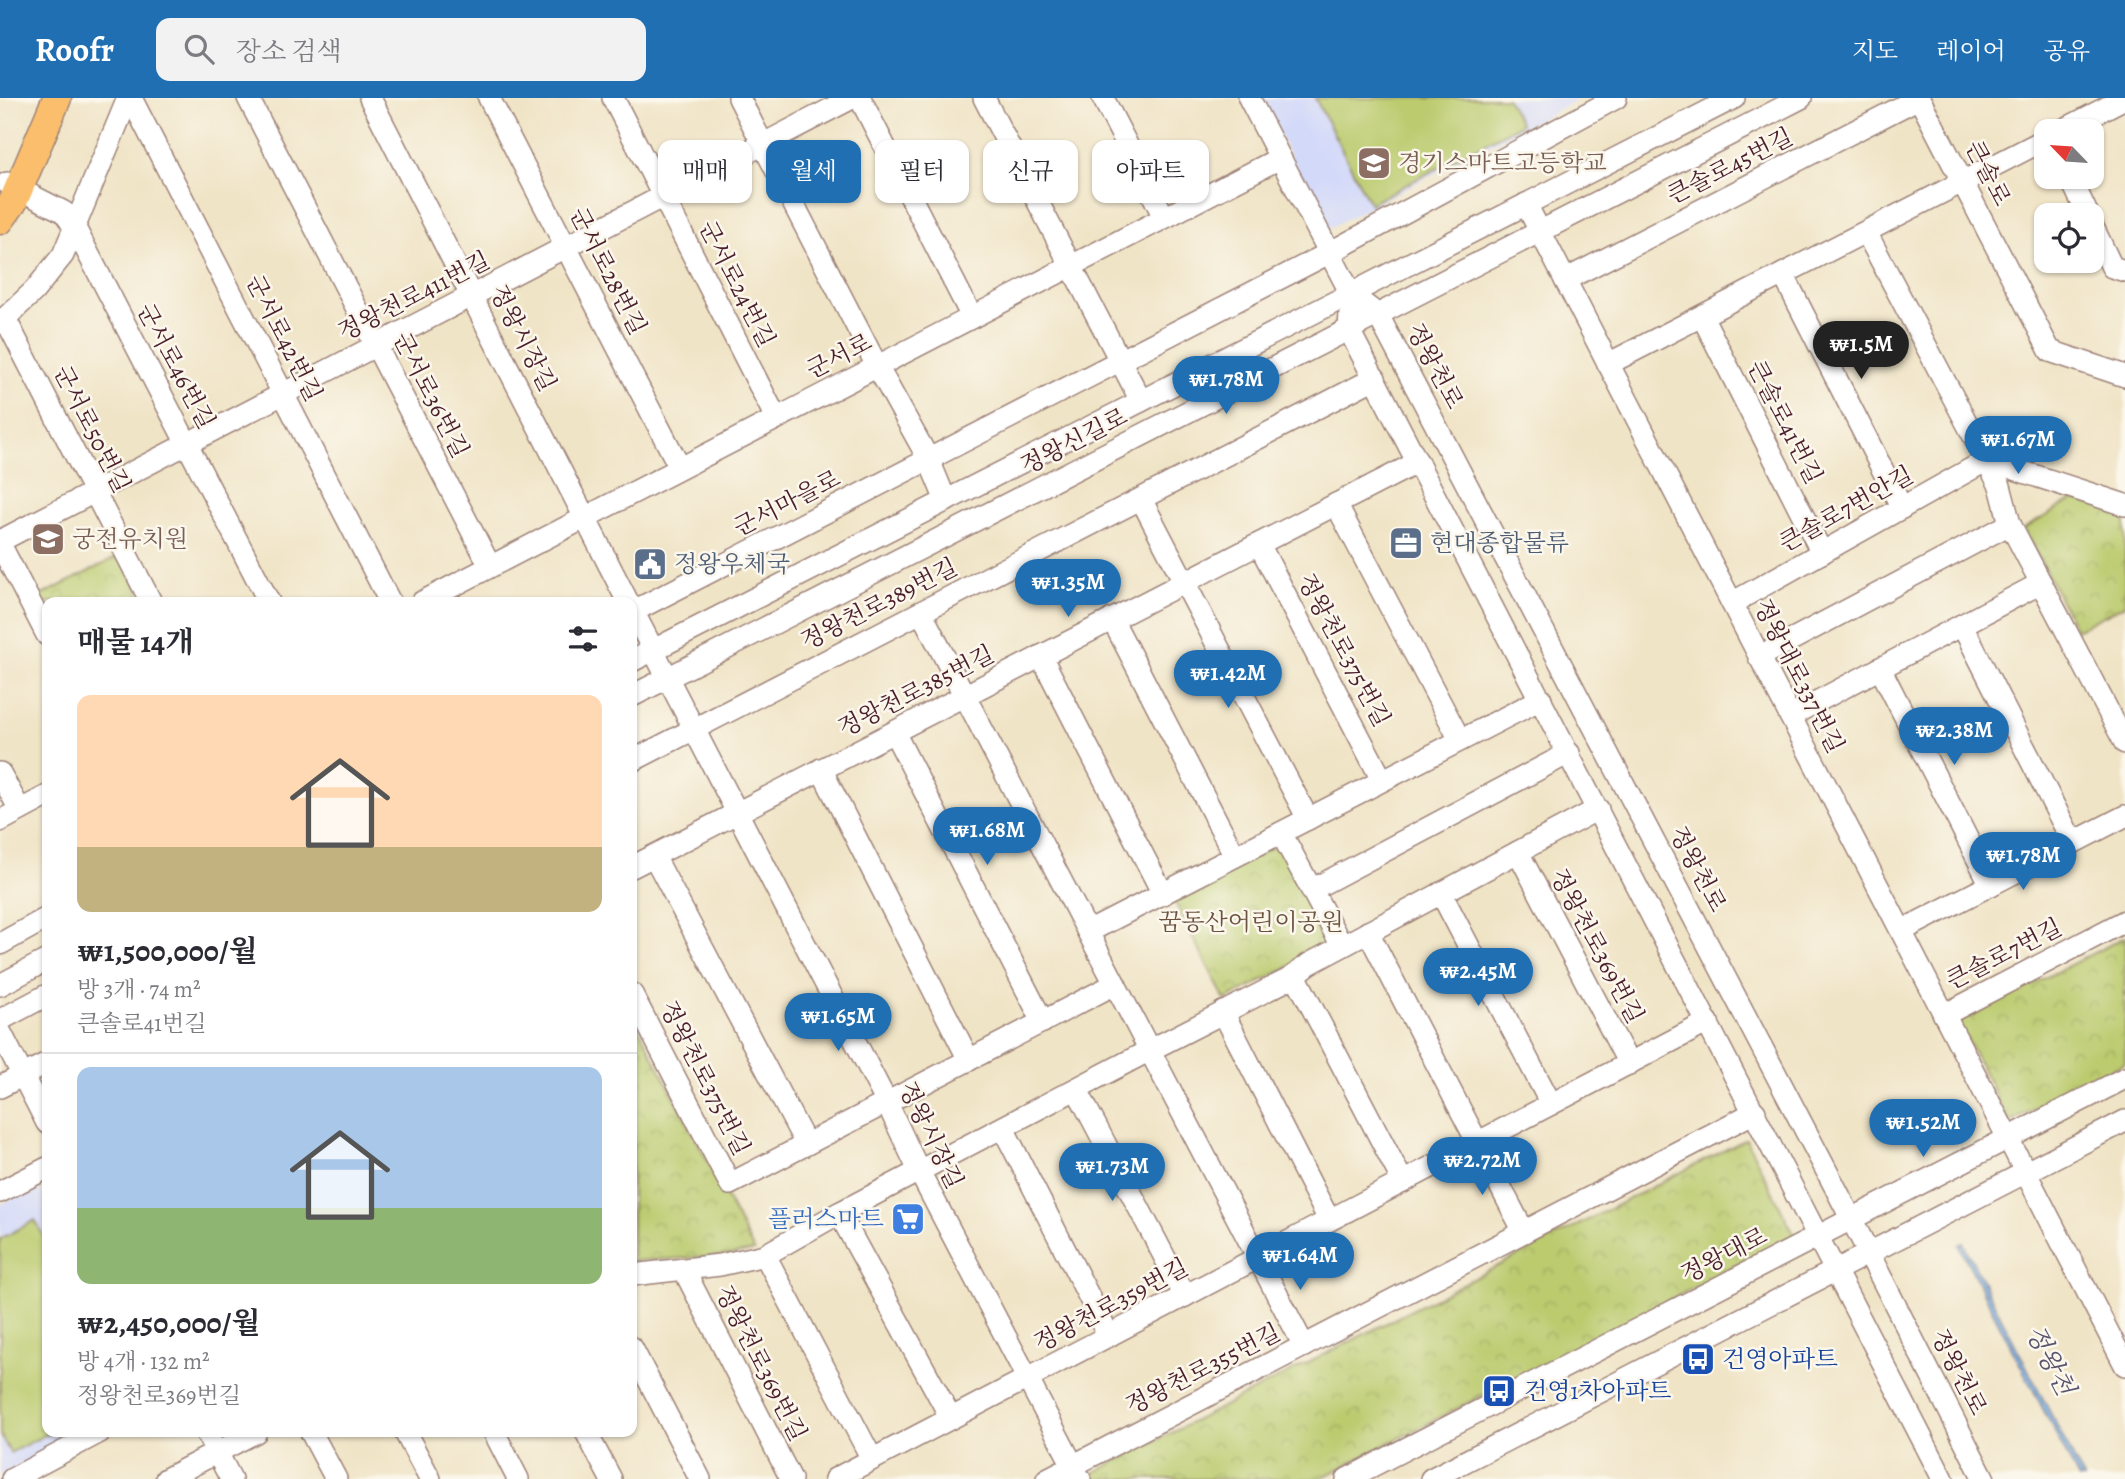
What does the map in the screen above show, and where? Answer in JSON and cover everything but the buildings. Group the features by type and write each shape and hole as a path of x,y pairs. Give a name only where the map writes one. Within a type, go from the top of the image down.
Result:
{"main road":[{"path":"0,220 13,202 9,190 45,98"},
{"path":"9,190 57,98"}],"street":[{"path":"3,321 34,291 63,255 129,98"},
{"name":"군서로42번길","path":"129,98 387,597"},
{"name":"군서로36번길","path":"248,98 491,566"},
{"name":"정왕시장길","path":"370,98 625,597"},
{"name":"군서로28번길","path":"489,98 680,468"},
{"name":"군서로24번길","path":"613,98 658,186"},
{"path":"739,98 877,366 929,460 946,500"},
{"name":"정왕천로411번길","path":"752,150 852,98"},
{"path":"860,98 972,317"},
{"path":"984,98 1141,401"},
{"path":"1103,98 1164,217"},
{"name":"정왕천로","path":"1249,98 1351,294 1378,315 1984,1479"},
{"name":"군서마을로","path":"637,606 929,460 1329,253 1616,98"},
{"name":"정왕신길로","path":"637,658 1734,98"},
{"name":"정왕신길로","path":"637,694 1801,98"},
{"name":"큰솔로","path":"1919,98 2050,351 2125,376"},
{"name":"큰솔로45번길","path":"1565,281 1919,98"},
{"path":"2085,119 2125,99"},
{"path":"1608,364 2034,145"},
{"name":"군서로","path":"432,597 1280,158"},
{"name":"군서로46번길","path":"9,190 64,212 75,229 266,597"},
{"name":"정왕천로411번길","path":"0,542 658,199"},
{"name":"군서로24번길","path":"667,203 776,418"},
{"name":"정왕대로337번길","path":"1526,204 2123,1357"},
{"path":"1866,232 1987,460 2000,486 2010,524 2125,743"},
{"path":"2104,250 2112,267 2125,271"},
{"path":"1783,274 1902,508"},
{"path":"1351,294 1349,330 1943,1479"},
{"name":"큰솔로41번길","path":"1702,316 1822,553"},
{"name":"군서로50번길","path":"3,321 148,597"},
{"name":"정왕천로389번길","path":"637,758 1375,378"},
{"path":"1987,460 2125,505"},
{"name":"큰솔로7번안길","path":"1732,603 1987,460"},
{"name":"정왕천로385번길","path":"737,813 1418,462"},
{"path":"1141,499 1308,818"},
{"path":"1336,504 1460,740"},
{"path":"1759,657 2010,524"},
{"path":"0,542 42,625"},
{"name":"정왕천로375번길","path":"1259,544 1382,780"},
{"path":"1790,716 2041,583"},
{"path":"921,612 1304,1346"},
{"name":"정왕시장길","path":"637,620 887,1103 919,1171 1077,1472"},
{"path":"1112,620 1235,856"},
{"path":"1962,625 2073,843"},
{"path":"1041,656 1163,894"},
{"path":"1880,668 1990,885"},
{"path":"1088,932 1541,699"},
{"path":"894,732 1043,1022"},
{"path":"1313,889 1569,753"},
{"path":"821,769 969,1060"},
{"path":"0,773 20,810"},
{"path":"0,821 42,799"},
{"name":"정왕천로369번길","path":"637,1275 720,1265 765,1255 839,1213 1295,975 1309,964 1598,809"},
{"path":"637,864 737,813"},
{"path":"1901,931 2125,816"},
{"path":"1281,833 1342,946"},
{"name":"정왕천로369번길","path":"1518,852 1629,1063"},
{"path":"654,856 806,1144"},
{"path":"1441,893 1551,1104"},
{"path":"0,944 42,921"},
{"name":"큰솔로7번길","path":"1944,1015 2125,921"},
{"path":"1368,932 1524,1232"},
{"path":"0,985 42,963"},
{"path":"1295,975 1403,1182"},
{"name":"정왕천로375번길","path":"637,1004 730,1184 1115,984"},
{"path":"0,1020 42,998"},
{"path":"1223,1012 1329,1220"},
{"name":"정왕천로359번길","path":"835,1479 1708,1022"},
{"path":"0,1031 42,1113"},
{"path":"0,1087 42,1066"},
{"name":"정왕대로","path":"1348,1479 2125,1078"},
{"path":"1077,1090 1185,1296"},
{"name":"정왕천로355번길","path":"1047,1479 1077,1472 1304,1346 1755,1112"},
{"path":"1431,1479 2125,1121"},
{"path":"1003,1128 1109,1336"},
{"path":"0,1192 42,1171"},
{"path":"839,1213 951,1418"},
{"path":"765,1255 872,1459"},
{"name":"정왕천로369번길","path":"684,1270 791,1479"},
{"path":"637,1358 700,1479"},
{"path":"12,1479 91,1437"},
{"path":"209,1437 231,1479"},
{"path":"166,1479 246,1437"},
{"path":"314,1437 336,1479"},
{"path":"408,1437 430,1479"},
{"path":"497,1437 519,1479"},
{"path":"589,1437 611,1479"}],"shaded area":[{"name":"경기스마트고등학교","path":"1261,98 1581,98 1327,229"},
{"path":"38,1185 42,1193 42,1437 72,1437 0,1476 0,1205"}],"green space":[{"name":"경기스마트고등학교","path":"1315,98 1507,98 1521,124 1370,204"},
{"path":"2074,499 2125,515 2125,605 2076,630 2024,529"},
{"path":"121,555 142,597 42,597 42,605 38,597"},
{"name":"꿈동산어린이공원","path":"1278,844 1330,946 1225,1000 1173,899"},
{"path":"2125,937 2125,1063 2009,1122 1958,1022"},
{"path":"637,1025 754,1251 725,1256 637,1261"},
{"path":"1746,1139 1795,1236 1319,1479 1096,1479 1093,1473"},
{"path":"35,1220 42,1233 42,1437 10,1453 0,1434 0,1239"}],"water":[{"path":"1963,1243 2084,1479 2079,1479 1959,1245"}],"place":[{"name":"경기스마트고등학교","path":"1374,163"},
{"name":"궁전유치원","path":"48,539"},
{"name":"현대종합물류","path":"1406,543"},
{"name":"정왕우체국","path":"650,564"},
{"name":"플러스마트","path":"908,1219"},
{"name":"건영아파트","path":"1698,1359"},
{"name":"건영1차아파트","path":"1499,1391"}],"water label":[{"name":"정왕천","path":"2050,1360"}]}
